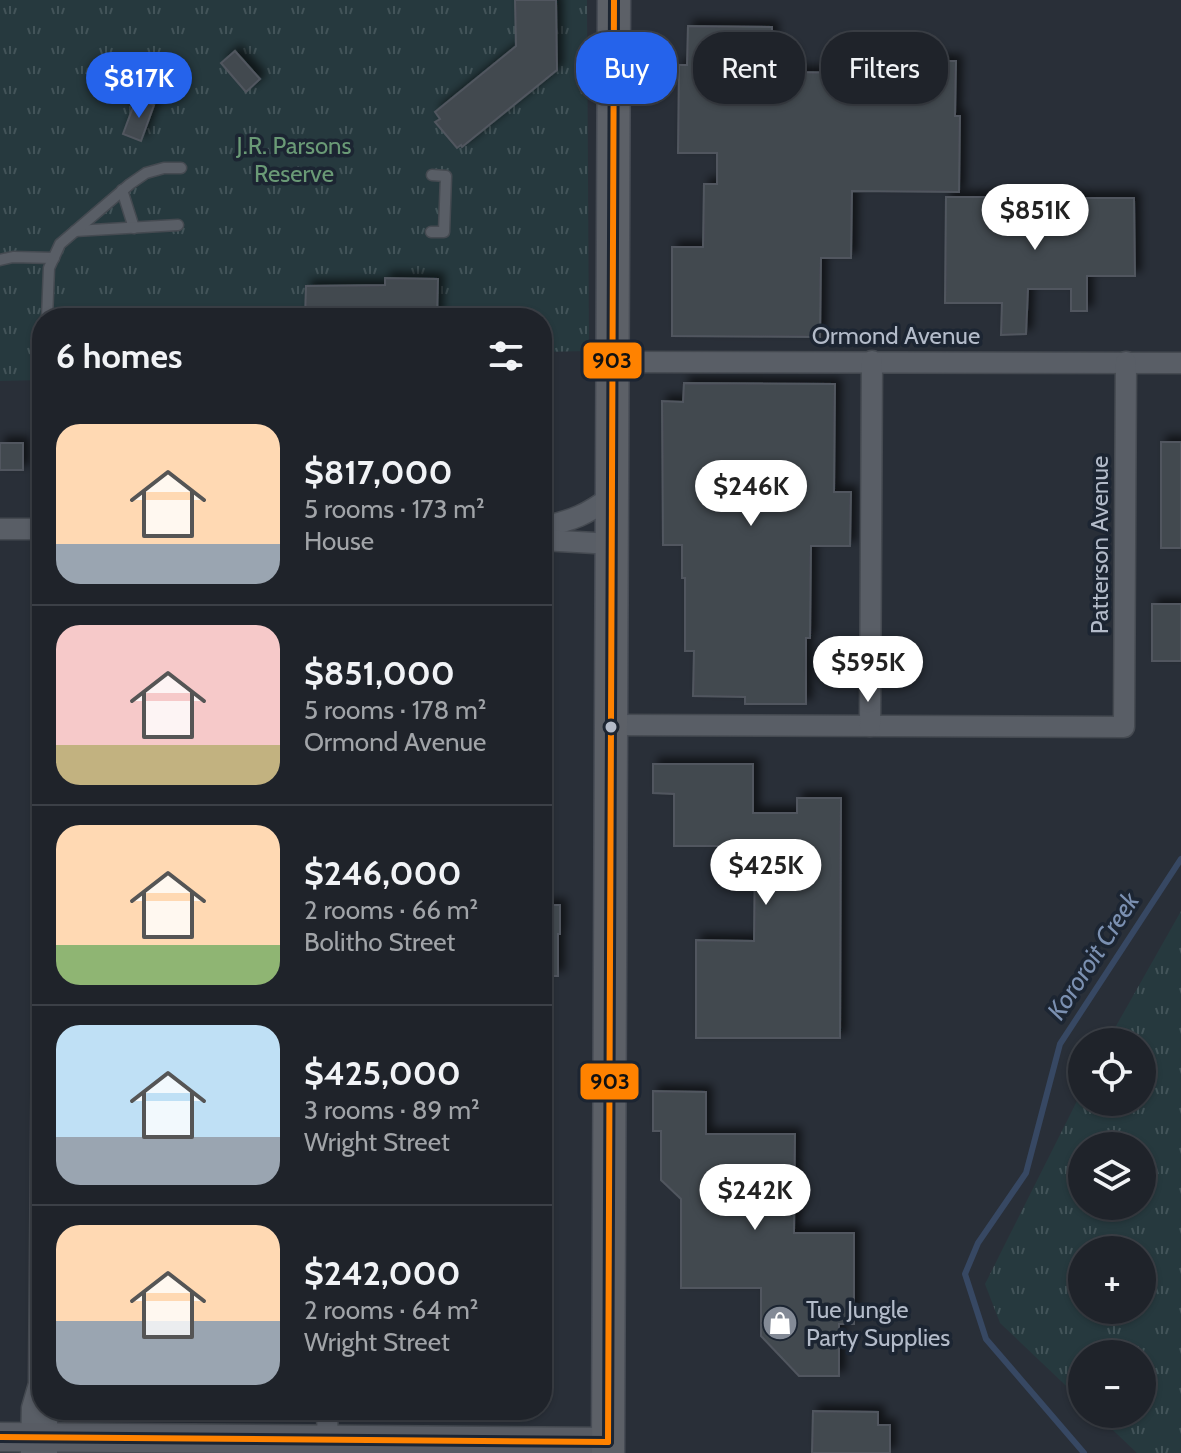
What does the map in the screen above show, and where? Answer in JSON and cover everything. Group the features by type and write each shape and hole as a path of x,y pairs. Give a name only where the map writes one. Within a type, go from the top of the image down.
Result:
{"main road":[{"path":"608,1447 614,0"}],"street":[{"path":"612,725 870,726 872,361"},
{"name":"Ormond Avenue","path":"612,362 1181,363"},
{"name":"Patterson Avenue","path":"870,726 1124,727 1126,362"},
{"path":"552,525 589,513 612,496"},
{"path":"0,529 32,529"},
{"path":"552,541 612,544"},
{"path":"317,1420 321,1446"},
{"path":"321,1446 325,1420"},
{"path":"0,1437 179,1445 608,1447"}],"lane":[{"path":"47,308 49,268 60,244 146,173 164,168 181,168"},
{"path":"431,232 444,232 446,176 432,175"},
{"path":"122,190 134,228"},
{"path":"75,231 178,225"},
{"path":"0,260 13,257 54,258"}],"green space":[{"name":"J.R. Parsons Reserve","path":"0,0 587,0 587,32 576,32 576,104 588,104 589,351 552,352 552,308 32,308 32,380 0,381"},
{"path":"1181,911 1181,1453 1137,1453 1111,1428 1156,1428 1156,1340 1068,1340 1068,1388 1000,1323 985,1284 1069,1116 1156,1116 1156,1028 1115,1028"}],"building":[{"path":"515,0 556,0 557,70 457,148 435,122 440,119 435,112 516,46"},
{"path":"688,26 772,27 772,32 693,32 693,104 805,104 805,72 821,72 821,104 948,104 948,61 956,61 955,116 960,116 959,192 852,191 851,258 821,258 820,337 672,336 672,247 703,247 704,184 717,184 717,153 678,153 679,65 687,65"},
{"path":"235,51 260,79 246,92 221,63"},
{"path":"136,99 154,105 141,141 123,134"},
{"path":"946,197 993,197 992,224 1040,225 1040,198 1134,198 1135,276 1087,276 1087,311 1071,311 1071,289 1028,289 1026,334 1001,335 1002,303 945,303"},
{"path":"385,278 438,279 437,308 305,308 306,286 385,285"},
{"path":"684,383 835,384 834,492 851,492 850,546 811,546 806,704 745,704 745,697 693,696 694,651 685,651 682,545 663,545 662,401 683,402"},
{"path":"1161,442 1181,442 1181,548 1161,548"},
{"path":"0,443 23,443 23,470 0,470"},
{"path":"1152,604 1181,604 1181,661 1152,661"},
{"path":"653,764 753,764 753,813 797,813 797,798 841,798 840,1038 696,1038 696,940 754,941 755,846 674,846 674,794 653,793"},
{"path":"552,905 560,905 558,976 552,976"},
{"path":"653,1091 706,1092 706,1134 795,1134 794,1233 854,1233 854,1324 839,1324 839,1376 799,1376 761,1336 761,1288 681,1288 681,1199 661,1180 661,1131 653,1131"},
{"path":"813,1411 878,1412 878,1425 890,1425 890,1453 812,1453"}],"waterway":[{"name":"Kororoit Creek","path":"1084,1453 986,1339 965,1274 978,1243 1026,1173 1060,1044 1181,859"}],"transit line":[{"name":"903","path":"608,1442 614,0"},
{"name":"903","path":"0,1437 608,1442"}],"place":[{"name":"Tue Jungle Party Supplies","path":"780,1323"}]}
